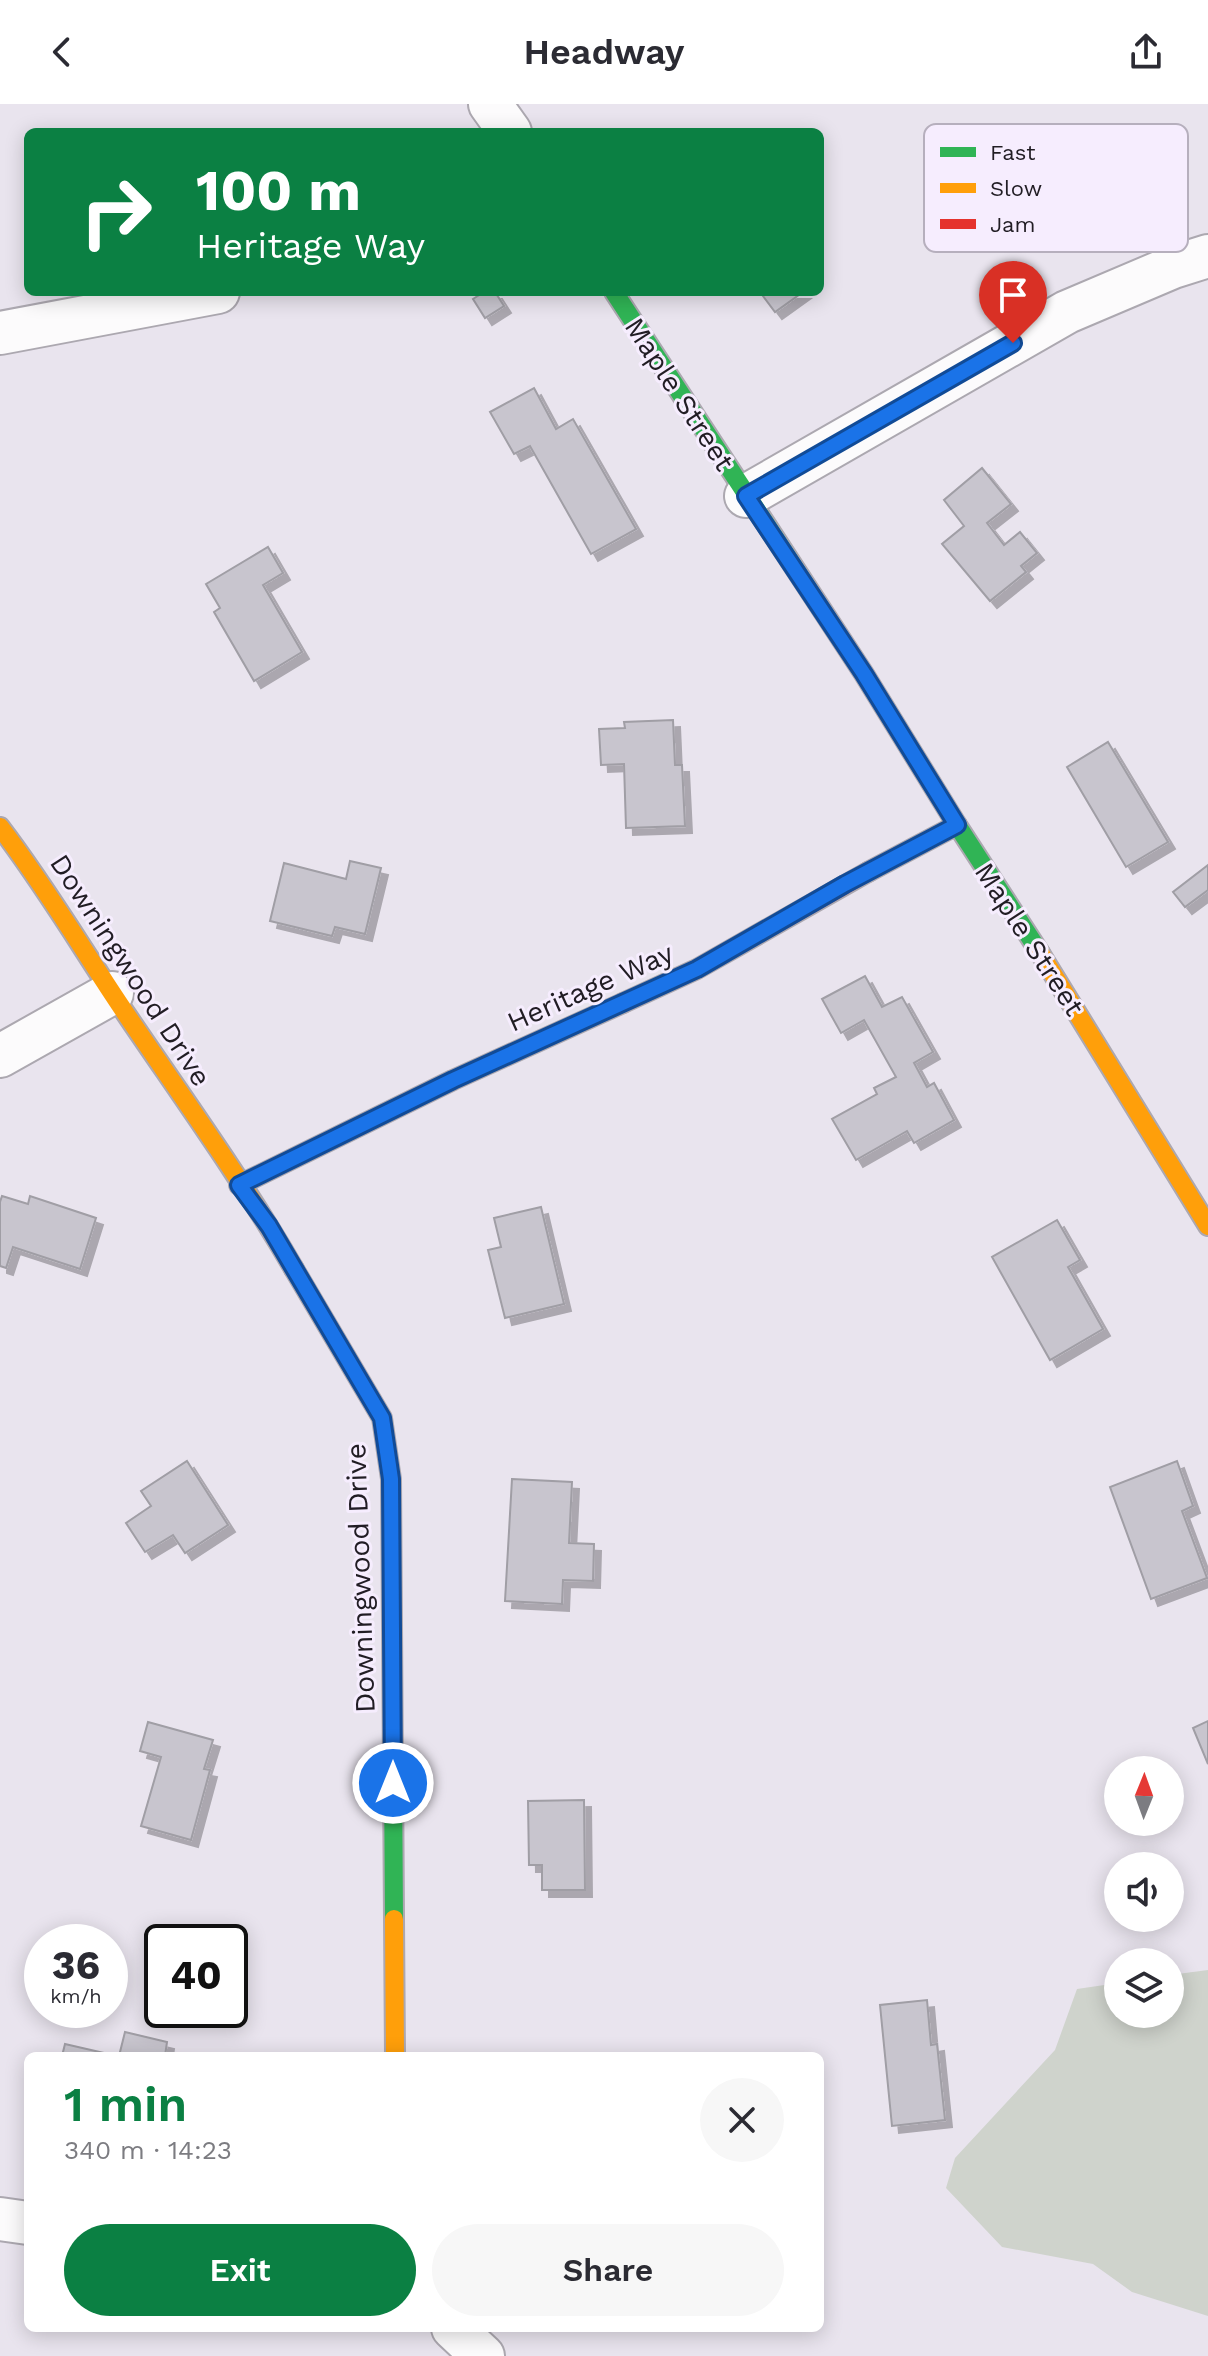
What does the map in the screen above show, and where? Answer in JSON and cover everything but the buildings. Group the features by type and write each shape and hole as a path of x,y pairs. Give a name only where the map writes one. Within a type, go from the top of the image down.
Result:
{"street":[{"path":"490,104 507,128"},
{"path":"746,496 1067,312 1173,267 1208,256"},
{"path":"0,333 197,296"},
{"name":"Maple Street","path":"617,296 864,674 1208,1226"},
{"name":"Heritage Way","path":"239,1185 453,1080 697,969 845,884 957,825"},
{"name":"Downingwood Drive","path":"0,827 38,877 269,1226 382,1418 391,1479 395,2052"},
{"path":"0,1056 112,993"},
{"path":"0,2219 24,2222"},
{"path":"457,2332 483,2356"}],"shaded area":[{"path":"1208,1970 1208,2316 1132,2292 1093,2264 1002,2247 946,2188 955,2158 1055,2050 1077,1989 1104,1985 1104,2028 1184,2028 1184,1973"}],"traffic: fast":[{"path":"617,296 864,674 1040,953"},
{"path":"868,872 957,825"},
{"path":"239,1185 453,1080 623,1003"},
{"path":"294,1269 382,1418 391,1479 394,1919"}],"traffic: slow":[{"path":"0,827 233,1172 294,1269"},
{"path":"1040,953 1208,1226"},
{"path":"394,1919 395,2052"}],"traffic: jam":[{"path":"623,1003 697,969 868,872"}],"route":[{"path":"393,1783 391,1479 382,1418 269,1226 239,1185 453,1080 697,969 845,884 957,825 864,674 746,496 1013,343"}]}
